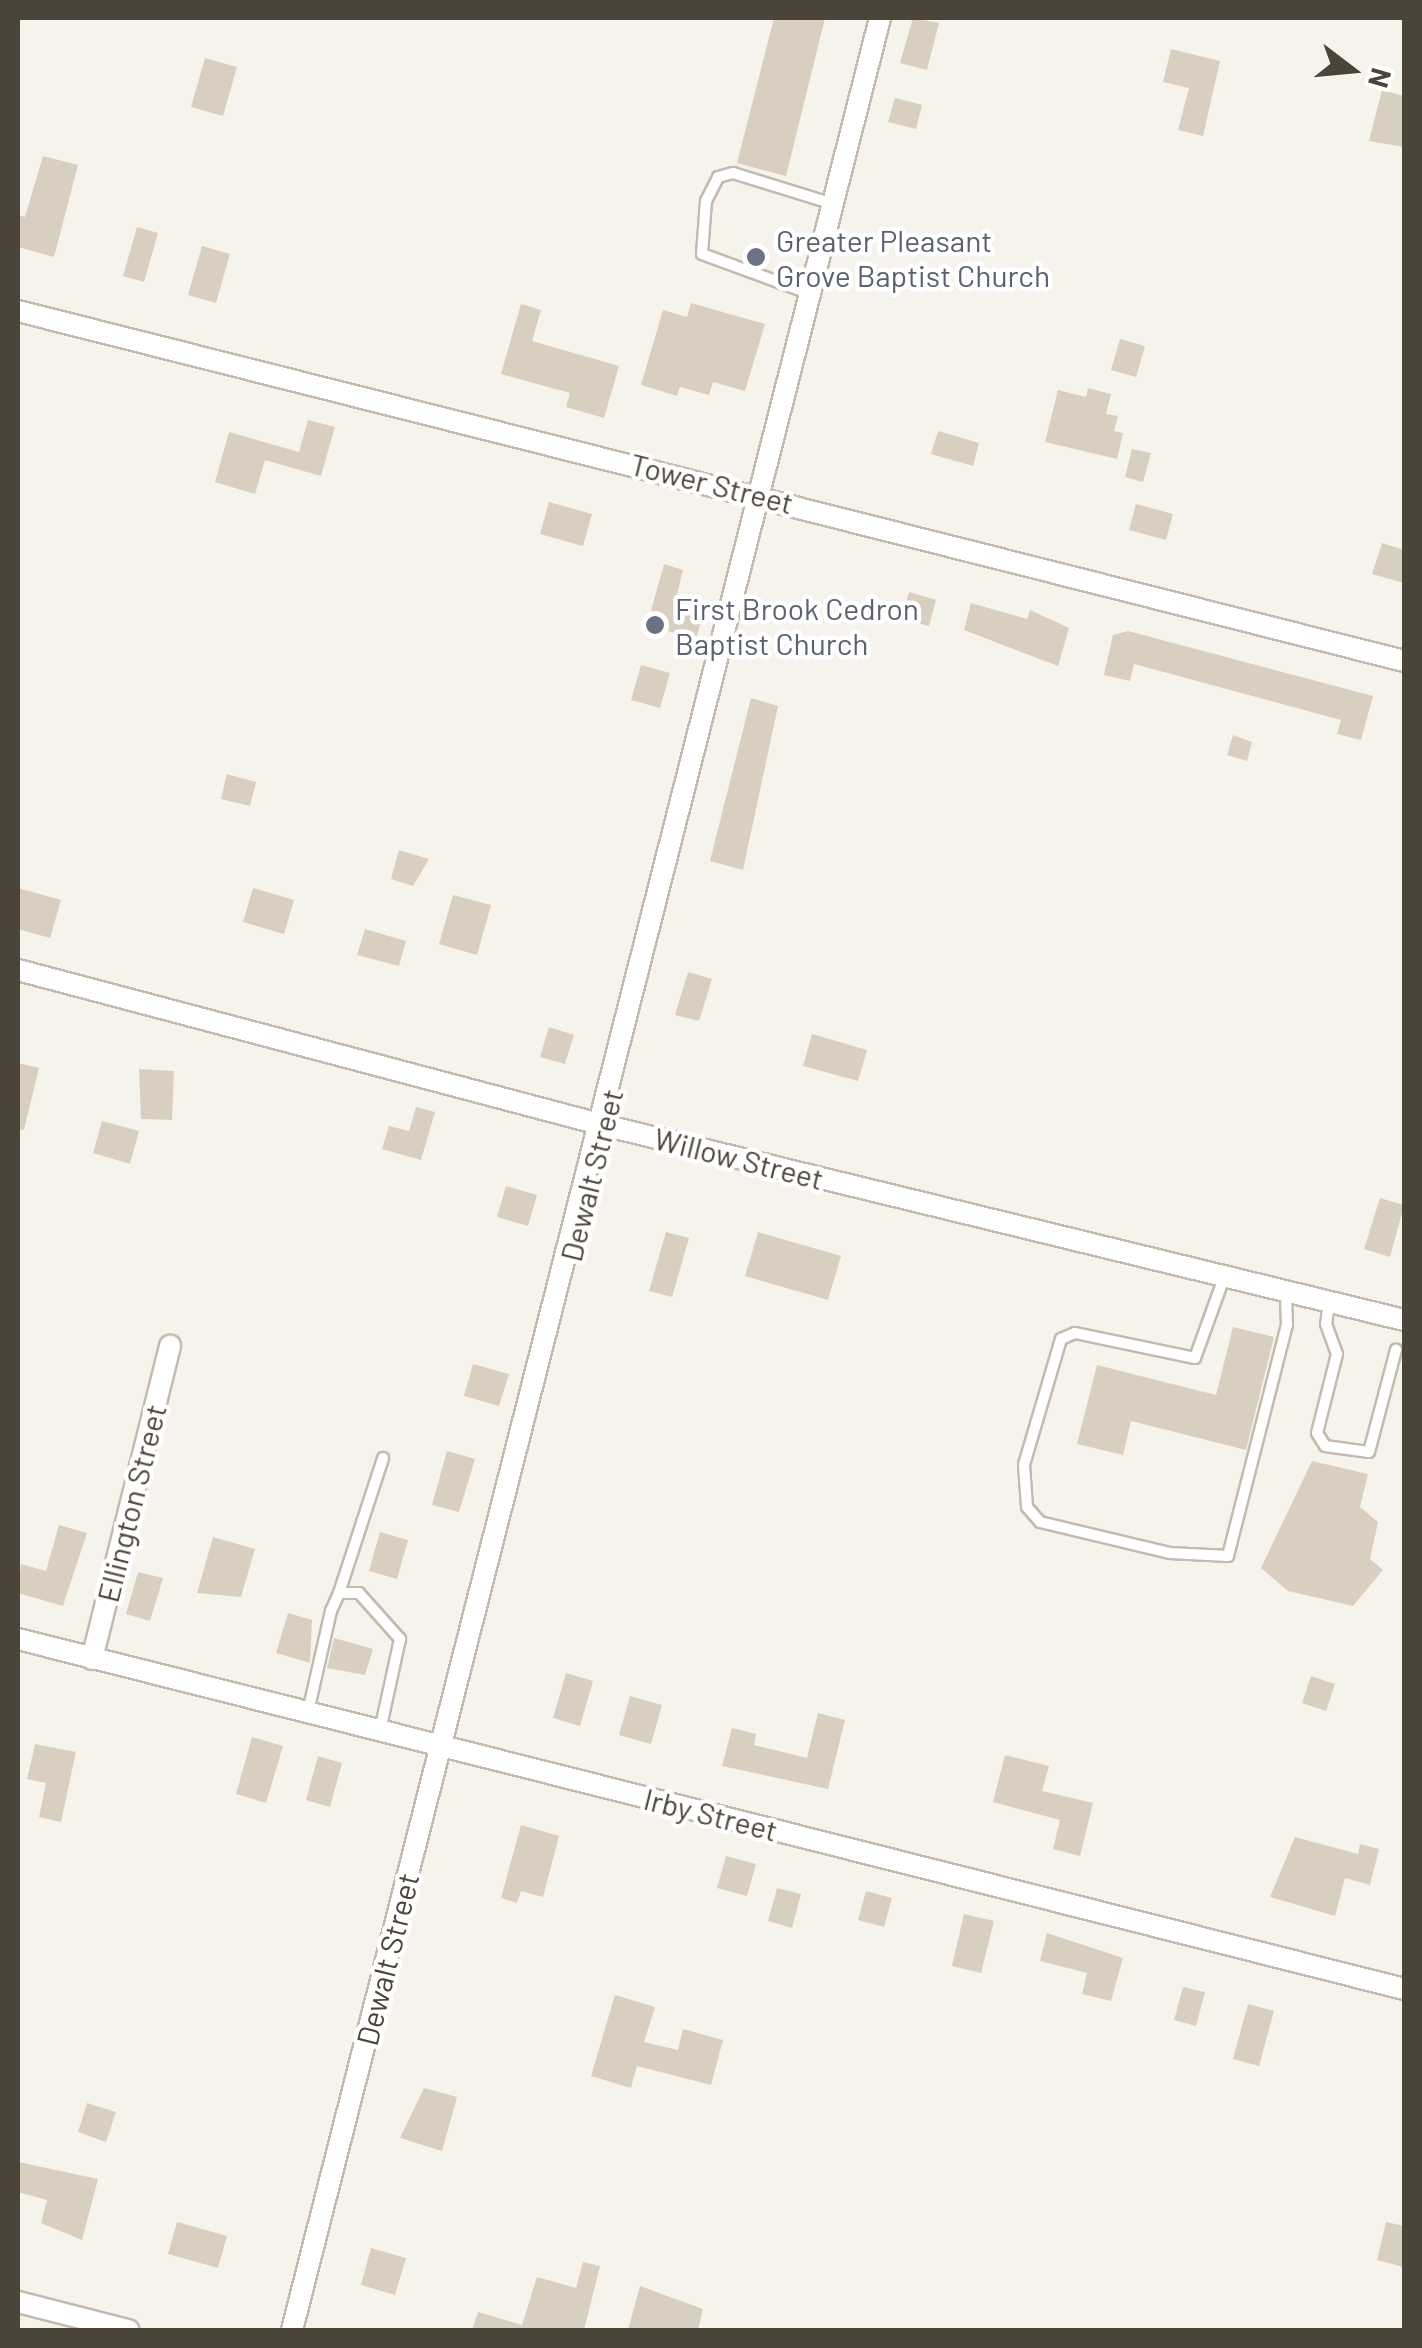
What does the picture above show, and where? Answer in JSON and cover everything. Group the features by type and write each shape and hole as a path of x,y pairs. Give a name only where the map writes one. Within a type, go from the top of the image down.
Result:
{"street":[{"name":"Dewalt Street","path":"292,2330 603,1125 880,18"},
{"name":"Tower Street","path":"18,311 1404,661"},
{"name":"Willow Street","path":"18,970 603,1125 1404,1320"},
{"name":"Ellington Street","path":"92,1659 170,1346"},
{"name":"Irby Street","path":"18,1639 1404,1990"},
{"path":"18,2302 128,2330"}],"lane":[{"path":"811,294 702,254 706,201 718,177 733,173 834,204"},
{"path":"1225,1275 1195,1358 1076,1332 1061,1338 1024,1465 1027,1507 1040,1522 1170,1553 1228,1556 1288,1325 1286,1290"},
{"path":"1330,1300 1326,1324 1337,1354 1317,1434 1325,1446 1370,1452 1396,1350"},
{"path":"308,1713 339,1593 383,1458"},
{"path":"339,1593 370,1599 400,1639 380,1731"}],"building":[{"path":"774,18 825,18 786,176 737,163"},
{"path":"913,18 939,23 927,70 900,63"},
{"path":"1171,49 1220,61 1203,136 1178,130 1189,88 1163,82"},
{"path":"205,58 237,67 223,116 191,107"},
{"path":"1382,90 1404,96 1404,147 1369,141"},
{"path":"895,98 922,105 916,129 888,122"},
{"path":"43,156 78,165 54,257 18,247 18,215 25,217"},
{"path":"137,227 158,233 144,282 123,276"},
{"path":"202,246 230,254 216,303 188,295"},
{"path":"691,303 765,324 745,391 713,382 709,395 680,387 677,396 641,385 663,310 687,317"},
{"path":"521,304 541,310 532,341 619,366 604,418 566,407 570,393 501,374"},
{"path":"1120,339 1145,346 1136,377 1111,370"},
{"path":"1088,388 1111,394 1106,414 1118,416 1114,431 1123,433 1117,459 1045,442 1058,390 1086,397"},
{"path":"308,420 335,427 321,476 265,460 255,494 215,482 229,432 299,452"},
{"path":"938,431 979,443 973,466 931,454"},
{"path":"1132,449 1151,453 1143,482 1125,477"},
{"path":"549,502 592,514 583,546 540,534"},
{"path":"1136,504 1173,514 1166,540 1129,530"},
{"path":"1382,543 1404,550 1404,583 1372,574"},
{"path":"664,564 683,570 677,594 706,602 696,639 647,625"},
{"path":"909,592 936,600 929,626 901,619"},
{"path":"971,603 1027,619 1030,610 1069,628 1058,666 964,630"},
{"path":"1128,631 1373,696 1361,740 1337,734 1341,720 1134,664 1130,681 1104,675 1113,635"},
{"path":"641,665 670,673 660,708 631,700"},
{"path":"751,698 778,706 743,870 710,861"},
{"path":"1233,735 1252,742 1247,761 1227,755"},
{"path":"227,774 256,782 250,806 221,799"},
{"path":"399,850 429,859 413,886 391,879"},
{"path":"18,888 61,900 50,938 18,929"},
{"path":"253,888 294,900 284,934 243,922"},
{"path":"453,895 491,905 477,955 439,944"},
{"path":"365,929 406,941 399,966 357,955"},
{"path":"688,972 712,979 699,1021 675,1015"},
{"path":"549,1027 574,1035 565,1064 540,1057"},
{"path":"812,1034 867,1050 858,1081 803,1066"},
{"path":"18,1063 39,1068 24,1130 18,1129"},
{"path":"139,1069 174,1071 172,1120 141,1119"},
{"path":"416,1107 435,1112 421,1160 382,1149 389,1126 409,1131"},
{"path":"102,1121 139,1131 130,1164 93,1153"},
{"path":"506,1186 537,1195 528,1226 497,1217"},
{"path":"1380,1198 1404,1205 1390,1257 1364,1249"},
{"path":"666,1232 689,1238 672,1297 649,1291"},
{"path":"758,1232 841,1256 828,1300 745,1276"},
{"path":"1233,1327 1274,1337 1246,1450 1131,1421 1123,1455 1077,1444 1097,1365 1216,1395"},
{"path":"473,1364 509,1374 499,1406 464,1396"},
{"path":"447,1451 475,1459 459,1512 432,1505"},
{"path":"1312,1461 1368,1474 1360,1507 1378,1522 1370,1559 1383,1570 1353,1606 1288,1591 1261,1568"},
{"path":"59,1525 87,1533 63,1606 18,1593 21,1564 46,1571"},
{"path":"380,1532 408,1540 397,1579 369,1571"},
{"path":"213,1537 255,1549 241,1597 197,1593"},
{"path":"138,1572 163,1578 150,1621 126,1614"},
{"path":"288,1613 312,1620 310,1663 276,1653"},
{"path":"334,1638 373,1649 365,1675 327,1668"},
{"path":"566,1673 593,1681 580,1726 553,1718"},
{"path":"1311,1676 1335,1684 1326,1711 1302,1703"},
{"path":"630,1696 662,1705 651,1744 619,1735"},
{"path":"818,1713 845,1720 828,1789 722,1766 732,1728 756,1734 754,1745 807,1758"},
{"path":"252,1737 283,1746 266,1803 236,1794"},
{"path":"35,1744 76,1752 61,1822 39,1817 46,1783 27,1779"},
{"path":"1005,1755 1049,1766 1042,1791 1093,1803 1080,1856 1053,1849 1060,1820 993,1802"},
{"path":"318,1756 342,1763 330,1807 306,1800"},
{"path":"521,1825 559,1836 543,1897 521,1891 517,1903 501,1898"},
{"path":"1295,1837 1358,1854 1360,1844 1379,1849 1370,1885 1345,1878 1335,1916 1270,1897"},
{"path":"726,1856 756,1864 747,1896 717,1888"},
{"path":"777,1888 801,1894 792,1928 768,1921"},
{"path":"866,1891 892,1898 884,1927 858,1920"},
{"path":"964,1914 994,1921 981,1973 952,1966"},
{"path":"1047,1933 1123,1958 1111,2001 1082,1994 1087,1973 1040,1961"},
{"path":"1183,1987 1205,1992 1196,2026 1174,2020"},
{"path":"615,1995 655,2007 644,2042 678,2050 683,2029 723,2040 711,2085 637,2066 631,2088 591,2076"},
{"path":"1248,2004 1274,2011 1259,2066 1233,2059"},
{"path":"424,2088 457,2097 442,2151 400,2138"},
{"path":"87,2103 116,2112 106,2142 78,2132"},
{"path":"18,2162 98,2179 82,2240 41,2223 47,2200 18,2192"},
{"path":"177,2222 227,2236 218,2268 168,2254"},
{"path":"1386,2222 1404,2226 1404,2267 1377,2260"},
{"path":"371,2248 406,2258 395,2295 361,2285"},
{"path":"583,2262 600,2266 584,2330 472,2330 478,2312 522,2325 537,2277 576,2288"},
{"path":"640,2286 703,2309 698,2330 628,2330"}],"place":[{"name":"Greater Pleasant Grove Baptist Church","path":"756,257"},
{"name":"First Brook Cedron Baptist Church","path":"655,625"}]}
